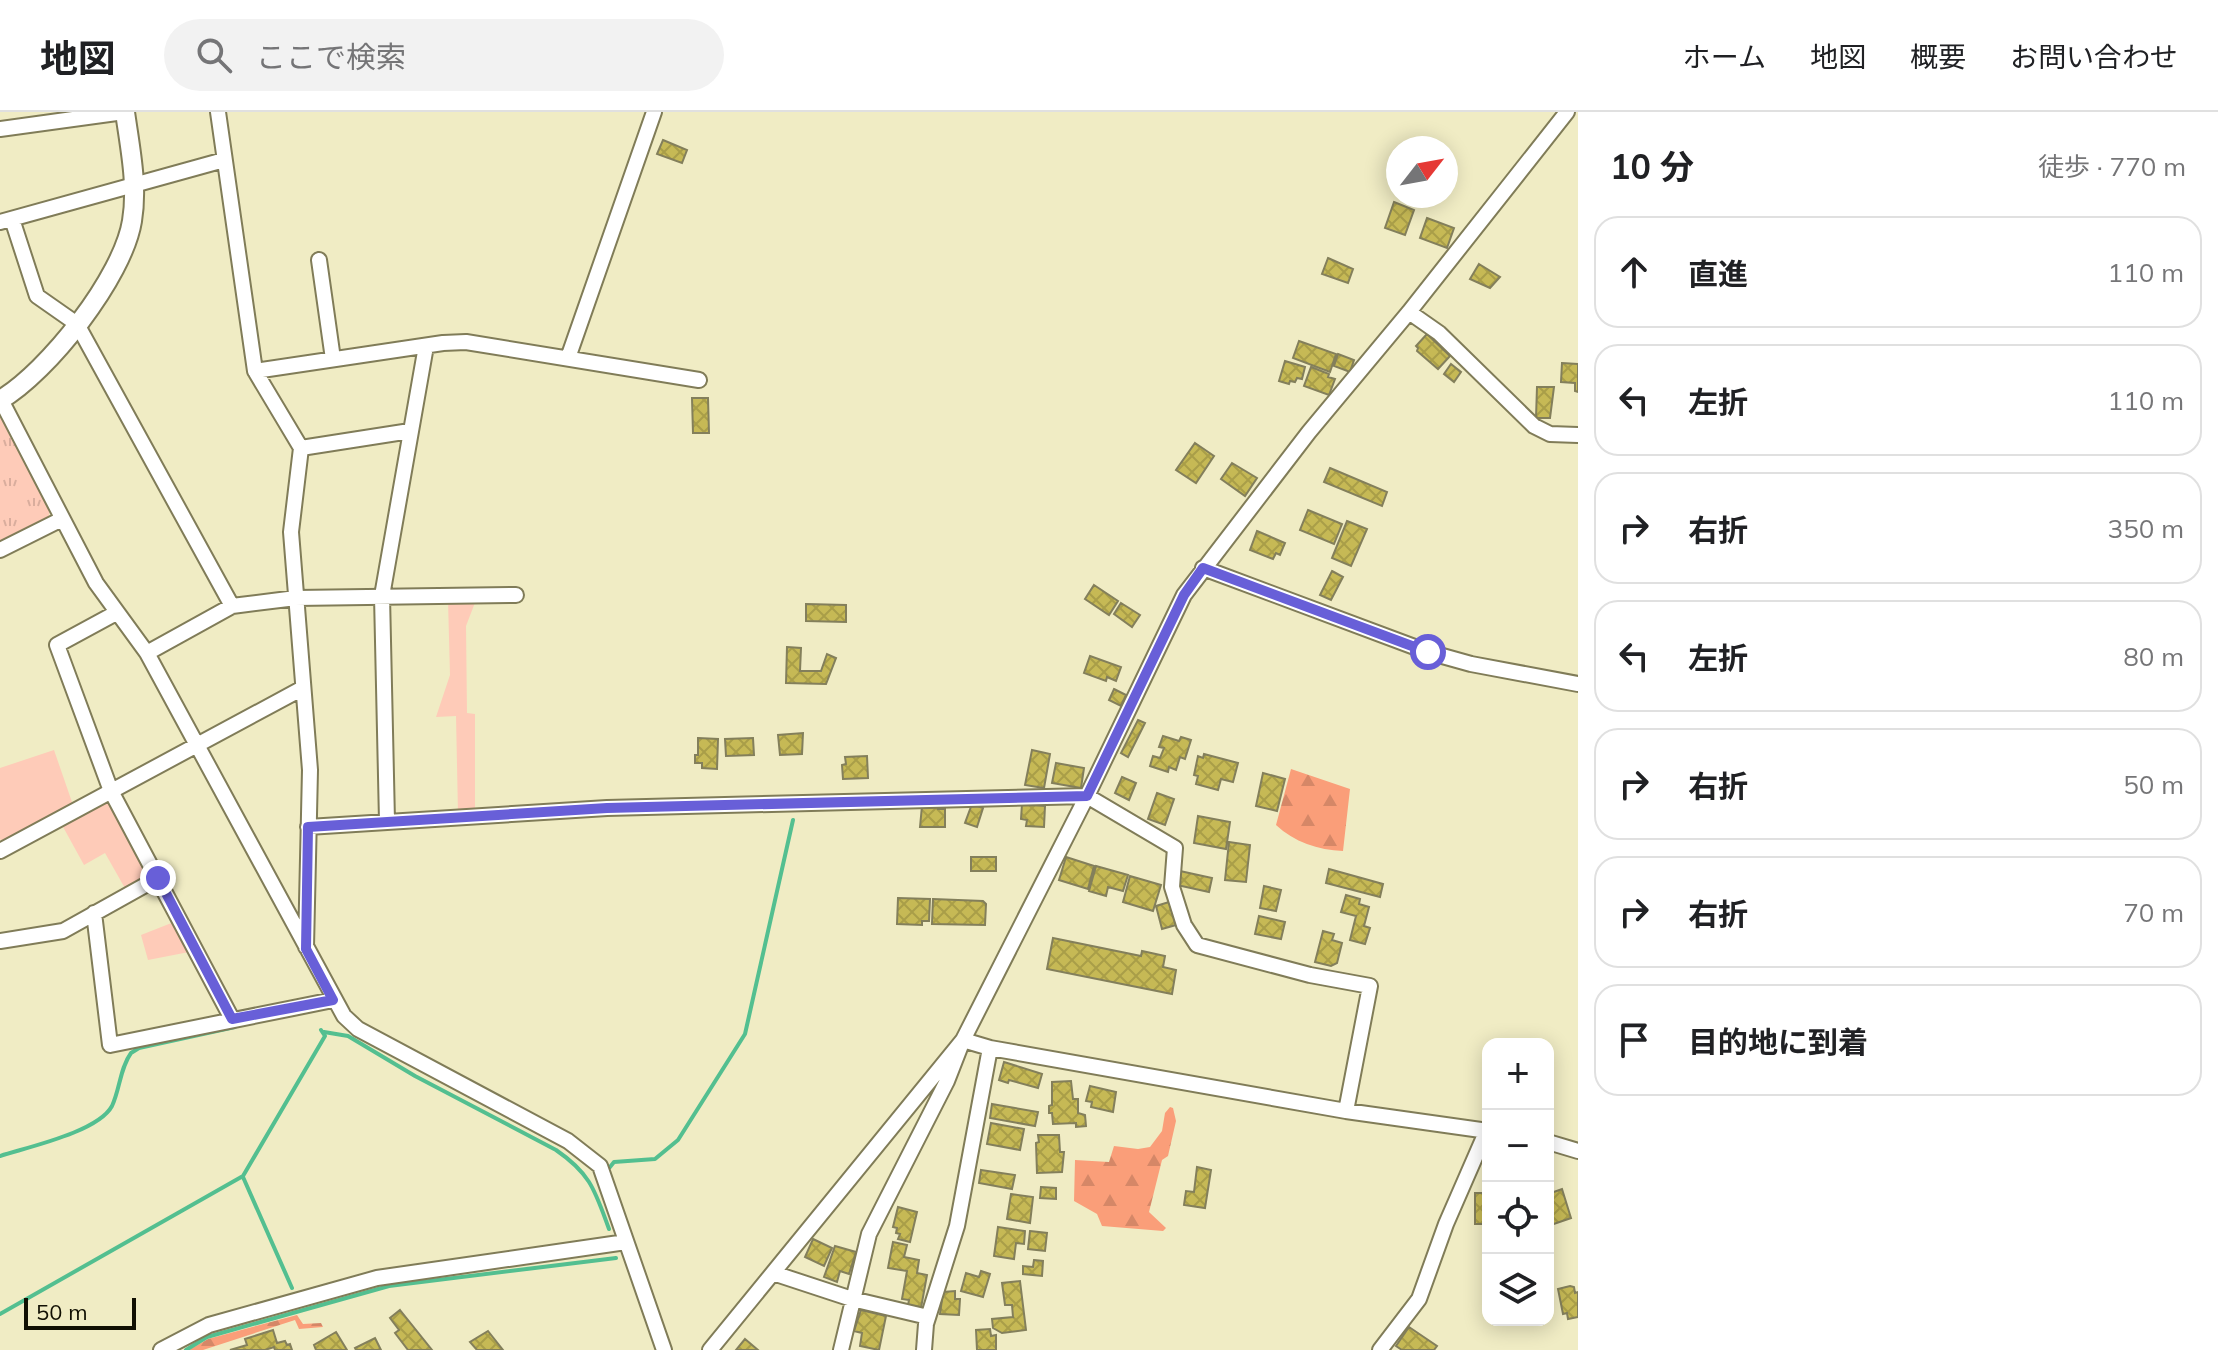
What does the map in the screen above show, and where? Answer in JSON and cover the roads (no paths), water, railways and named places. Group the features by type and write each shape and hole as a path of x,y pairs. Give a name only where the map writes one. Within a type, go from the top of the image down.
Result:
{"street":[{"path":"0,129 124,112 134,185 133,220 124,250 77,324 34,375 0,399 96,583 147,653 344,1016 358,1029 568,1141 600,1166 664,1350"},
{"path":"218,112 255,371 301,448 291,532 310,770 306,949"},
{"path":"568,358 654,112"},
{"path":"841,1350 869,1234 1184,595 1309,432 1409,312 1567,112"},
{"path":"224,160 6,221 37,296 77,324 232,606"},
{"path":"319,260 333,359"},
{"path":"1409,312 1439,333 1534,426 1550,434 1578,435"},
{"path":"255,371 466,342 699,380"},
{"path":"387,821 382,596 426,346"},
{"path":"301,448 410,431"},
{"path":"0,550 62,519"},
{"path":"1203,568 1428,652 1471,664 1578,684"},
{"path":"147,653 232,606 296,598 516,595"},
{"path":"116,613 57,645 111,791 232,1019"},
{"path":"0,851 303,688"},
{"path":"308,827 607,808 1087,796 1175,848 1172,887 1184,925 1197,945 1310,975 1370,986 1346,1111"},
{"path":"0,941 63,931 158,878"},
{"path":"94,913 110,1045 333,1000"},
{"path":"963,1040 990,1048 1346,1111 1482,1129"},
{"path":"710,1350 963,1040"},
{"path":"924,1350 928,1317 957,1226 990,1048"},
{"path":"1380,1350 1419,1299 1446,1224 1482,1141"},
{"path":"1554,1144 1578,1151"},
{"path":"161,1350 209,1325 377,1278 626,1242"},
{"path":"773,1273 852,1299 928,1317"}],"waterway":[{"path":"610,1167 614,1162 655,1159 678,1140 745,1034 793,820"},
{"path":"0,1156 93,1124 112,1106 127,1059 139,1048 235,1027"},
{"path":"0,1314 243,1176 325,1036 321,1030"},
{"path":"324,1032 348,1036 415,1076 556,1150 577,1167 590,1184 609,1229"},
{"path":"243,1177 292,1288"},
{"path":"186,1350 207,1337 389,1286 616,1258"}]}
